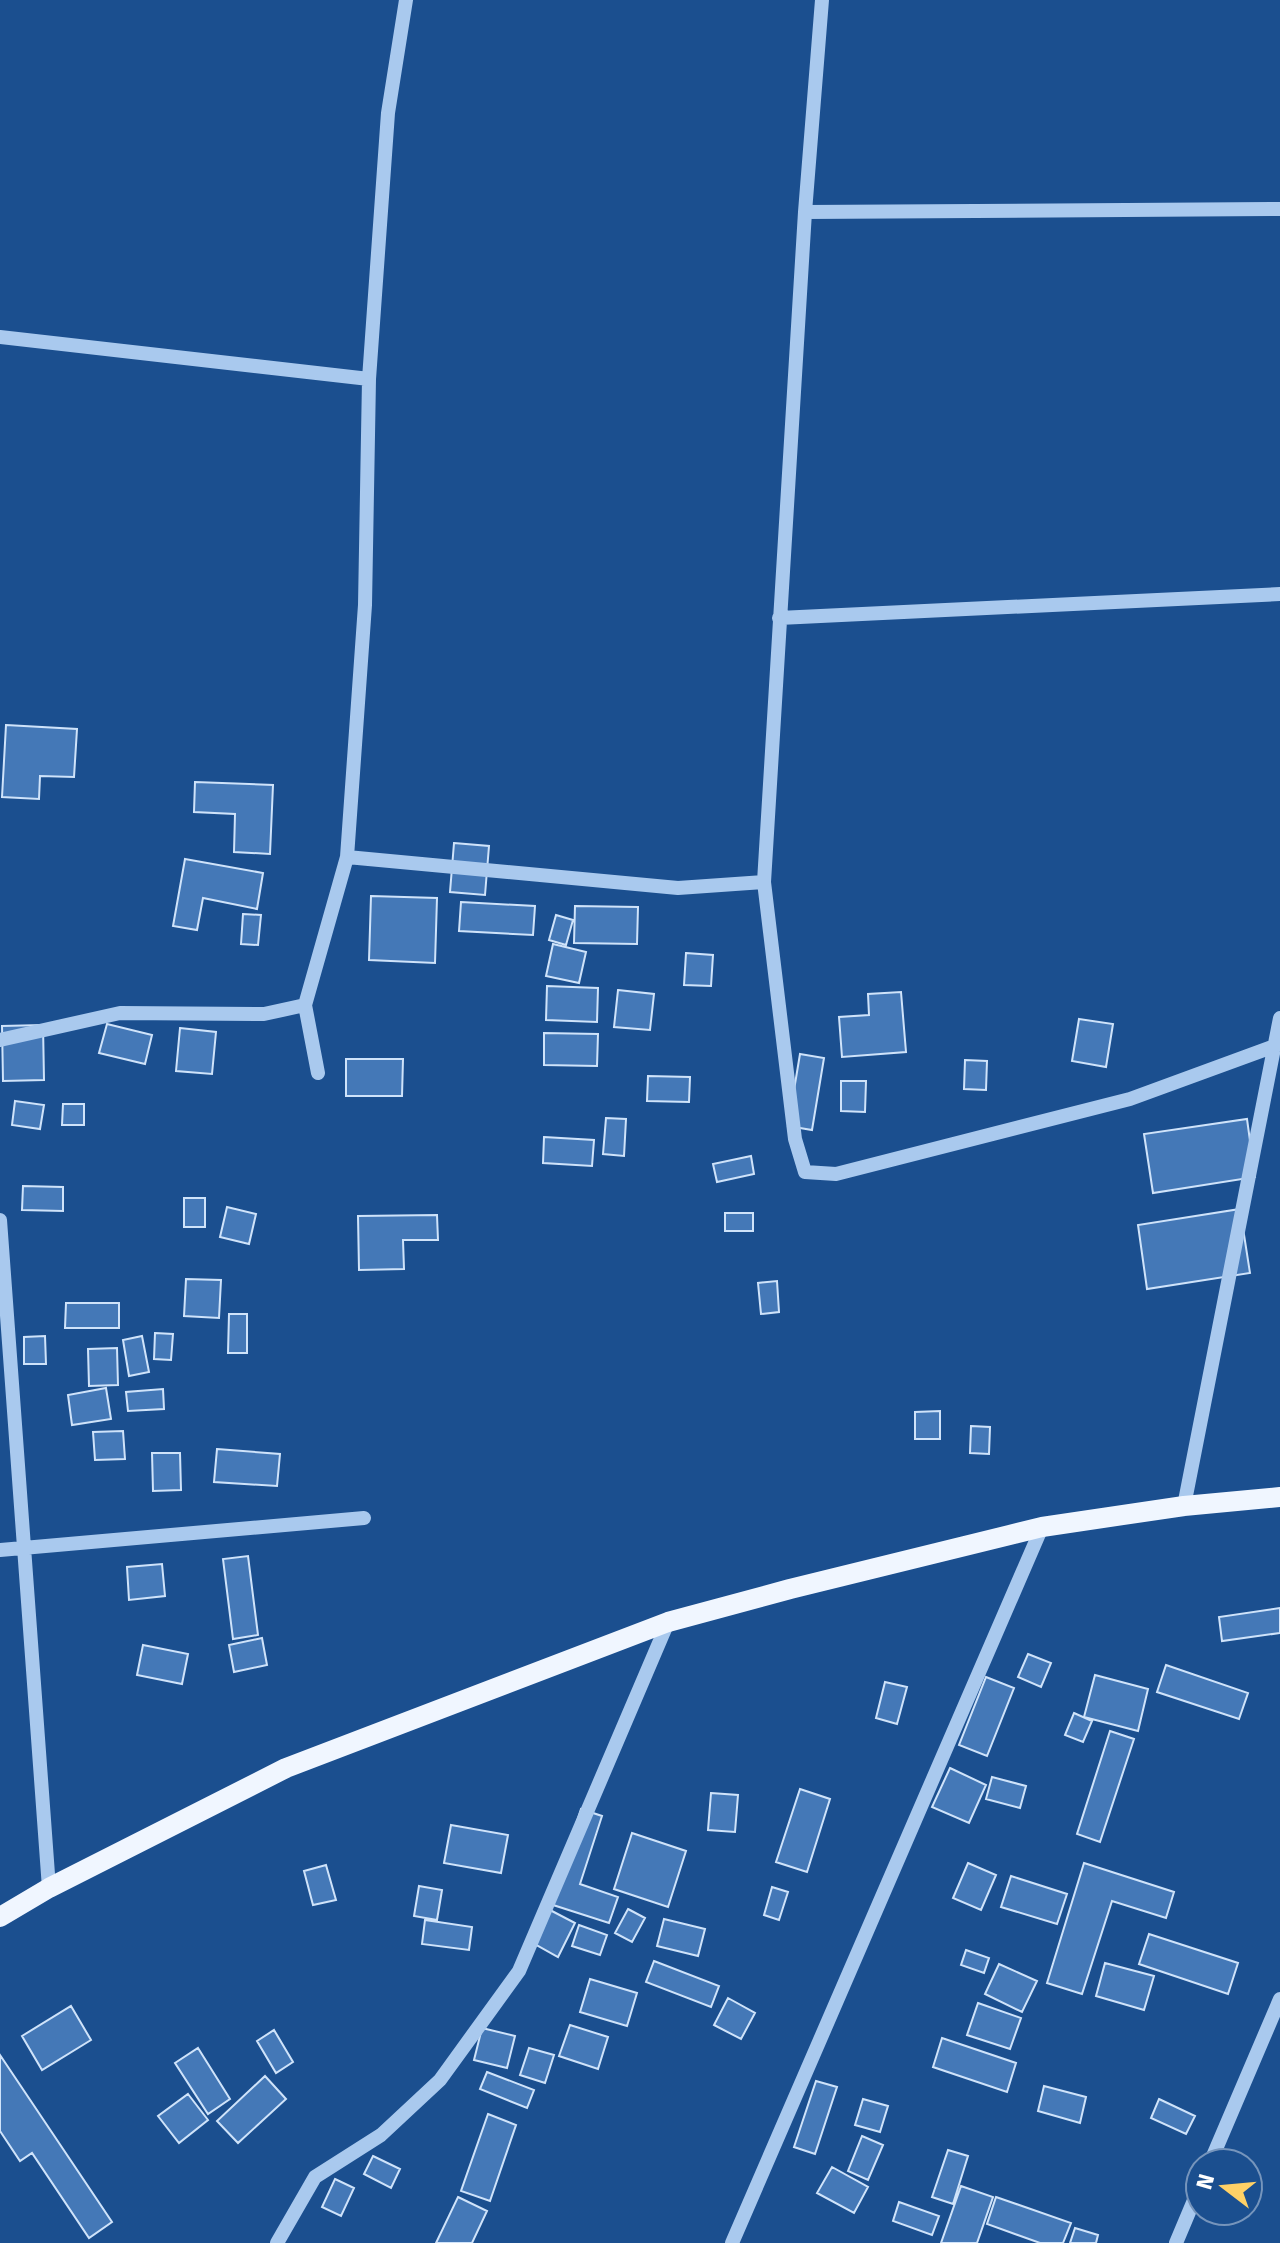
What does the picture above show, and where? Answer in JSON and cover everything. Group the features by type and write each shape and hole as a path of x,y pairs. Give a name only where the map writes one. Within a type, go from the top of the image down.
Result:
{"main road":[{"path":"0,1917 49,1888 286,1768 668,1622 1042,1527 1184,1506 1280,1497"}],"street":[{"path":"318,1073 305,1005 347,857 365,605 369,379 388,113 406,0"},
{"path":"822,0 805,212 764,882 795,1139 805,1172 836,1174 1130,1099 1277,1045"},
{"path":"805,212 1280,209"},
{"path":"0,337 369,379"},
{"path":"779,618 1280,594"},
{"path":"347,857 678,888 764,882"},
{"path":"0,1040 120,1013 264,1014 305,1005"},
{"path":"1184,1506 1280,1018"},
{"path":"0,1220 49,1888"},
{"path":"0,1550 364,1518"},
{"path":"732,2243 1042,1527"},
{"path":"277,2243 315,2177 381,2135 440,2080 519,1971 668,1622"},
{"path":"1217,2147 1280,1999"},
{"path":"1176,2243 1184,2224"}],"building":[{"path":"6,725 77,729 74,777 40,776 39,799 2,797"},
{"path":"195,782 273,785 270,854 234,852 235,814 194,812"},
{"path":"454,843 489,846 485,895 450,892"},
{"path":"185,859 263,873 257,909 203,898 197,930 173,926"},
{"path":"371,896 437,898 435,963 369,960"},
{"path":"461,902 535,906 533,935 459,931"},
{"path":"575,906 638,907 637,944 574,943"},
{"path":"243,914 261,915 258,945 241,944"},
{"path":"556,915 573,920 566,945 549,940"},
{"path":"553,944 586,952 579,983 546,976"},
{"path":"686,953 713,955 711,986 684,985"},
{"path":"547,986 598,988 597,1022 546,1020"},
{"path":"618,990 654,994 650,1030 614,1027"},
{"path":"901,992 906,1052 842,1057 839,1017 869,1015 868,994"},
{"path":"1079,1019 1113,1024 1106,1067 1072,1061"},
{"path":"107,1024 152,1035 145,1064 99,1053"},
{"path":"43,1025 44,1080 3,1081 2,1026"},
{"path":"180,1028 216,1032 212,1074 176,1071"},
{"path":"544,1033 598,1034 597,1066 544,1065"},
{"path":"800,1054 824,1058 812,1130 788,1126"},
{"path":"346,1059 403,1059 402,1096 346,1096"},
{"path":"965,1060 987,1061 986,1090 964,1089"},
{"path":"648,1076 690,1077 689,1102 647,1101"},
{"path":"841,1081 866,1081 865,1112 841,1111"},
{"path":"15,1101 44,1105 40,1129 12,1125"},
{"path":"63,1104 84,1104 84,1125 62,1125"},
{"path":"606,1118 626,1119 624,1156 603,1154"},
{"path":"1247,1119 1255,1177 1153,1193 1144,1134"},
{"path":"544,1137 594,1140 592,1166 543,1163"},
{"path":"751,1156 754,1174 717,1182 713,1164"},
{"path":"23,1186 63,1187 63,1211 22,1210"},
{"path":"184,1198 205,1198 205,1227 184,1227"},
{"path":"227,1207 256,1214 249,1244 220,1237"},
{"path":"1240,1209 1250,1273 1147,1289 1138,1225"},
{"path":"725,1213 753,1213 753,1231 725,1231"},
{"path":"437,1215 438,1240 403,1240 404,1269 359,1270 358,1216"},
{"path":"186,1279 221,1280 219,1318 184,1316"},
{"path":"777,1281 779,1312 761,1314 758,1283"},
{"path":"66,1303 119,1303 119,1328 65,1328"},
{"path":"229,1314 247,1314 247,1353 228,1353"},
{"path":"155,1333 173,1334 171,1360 154,1359"},
{"path":"45,1336 46,1364 24,1364 24,1337"},
{"path":"142,1336 149,1372 129,1376 123,1340"},
{"path":"117,1348 118,1385 89,1386 88,1349"},
{"path":"106,1388 111,1419 72,1425 68,1395"},
{"path":"163,1389 164,1409 128,1411 126,1392"},
{"path":"940,1411 940,1439 915,1439 915,1412"},
{"path":"971,1426 990,1427 989,1454 970,1453"},
{"path":"123,1431 125,1459 95,1460 93,1432"},
{"path":"217,1449 280,1454 277,1486 214,1482"},
{"path":"152,1453 180,1453 181,1490 153,1491"},
{"path":"248,1556 258,1635 233,1639 223,1559"},
{"path":"162,1564 165,1596 129,1600 127,1567"},
{"path":"1280,1608 1280,1633 1222,1641 1219,1617"},
{"path":"262,1638 267,1665 234,1672 229,1645"},
{"path":"143,1645 188,1654 182,1684 137,1675"},
{"path":"1028,1654 1051,1663 1041,1687 1018,1677"},
{"path":"1166,1665 1248,1693 1239,1719 1157,1692"},
{"path":"1095,1675 1148,1689 1138,1731 1084,1717"},
{"path":"986,1677 1014,1688 987,1756 959,1745"},
{"path":"885,1682 907,1687 897,1724 876,1718"},
{"path":"1074,1713 1092,1721 1083,1742 1065,1735"},
{"path":"1110,1731 1134,1739 1100,1842 1077,1834"},
{"path":"950,1768 986,1785 969,1823 932,1807"},
{"path":"992,1777 1026,1786 1020,1808 986,1799"},
{"path":"800,1789 830,1799 807,1872 776,1862"},
{"path":"711,1793 738,1795 735,1832 708,1830"},
{"path":"581,1809 602,1816 580,1884 618,1897 609,1923 550,1904"},
{"path":"451,1825 508,1835 501,1873 444,1863"},
{"path":"632,1833 686,1851 668,1907 614,1889"},
{"path":"968,1863 996,1875 981,1910 953,1898"},
{"path":"1084,1863 1174,1892 1166,1918 1112,1901 1082,1994 1047,1983"},
{"path":"326,1865 336,1900 313,1905 304,1871"},
{"path":"1011,1876 1067,1894 1057,1924 1001,1907"},
{"path":"419,1886 442,1890 437,1920 414,1916"},
{"path":"772,1887 788,1892 779,1920 764,1915"},
{"path":"628,1909 645,1918 632,1942 615,1933"},
{"path":"550,1910 575,1923 558,1957 533,1943"},
{"path":"664,1919 705,1929 698,1956 657,1946"},
{"path":"425,1920 472,1927 469,1950 422,1944"},
{"path":"579,1925 607,1935 600,1955 572,1946"},
{"path":"1149,1934 1238,1963 1228,1994 1139,1964"},
{"path":"966,1950 989,1958 984,1973 961,1965"},
{"path":"654,1961 719,1986 711,2007 646,1982"},
{"path":"1105,1963 1154,1976 1144,2010 1096,1996"},
{"path":"999,1964 1037,1981 1022,2012 985,1994"},
{"path":"590,1979 637,1993 627,2026 580,2012"},
{"path":"728,1998 755,2013 741,2039 714,2025"},
{"path":"978,2003 1021,2018 1010,2049 967,2035"},
{"path":"71,2006 91,2040 42,2070 22,2036"},
{"path":"570,2025 608,2037 598,2069 559,2056"},
{"path":"482,2028 515,2036 507,2068 474,2060"},
{"path":"274,2030 293,2062 276,2073 257,2041"},
{"path":"942,2038 1016,2063 1007,2092 933,2067"},
{"path":"198,2048 230,2099 208,2114 175,2063"},
{"path":"529,2048 554,2055 545,2083 520,2075"},
{"path":"0,2055 112,2222 89,2238 32,2153 20,2161 0,2131"},
{"path":"487,2072 534,2090 527,2108 480,2089"},
{"path":"265,2076 286,2099 238,2143 217,2121"},
{"path":"816,2081 837,2087 815,2154 794,2147"},
{"path":"1044,2086 1086,2097 1080,2123 1038,2111"},
{"path":"188,2094 208,2120 179,2143 158,2116"},
{"path":"863,2099 888,2106 880,2132 855,2125"},
{"path":"1159,2099 1195,2116 1186,2134 1151,2118"},
{"path":"488,2114 516,2125 490,2201 461,2191"},
{"path":"862,2136 883,2145 868,2180 848,2171"},
{"path":"948,2150 968,2156 953,2204 932,2197"},
{"path":"373,2156 400,2169 391,2188 364,2174"},
{"path":"832,2167 868,2187 854,2213 817,2193"},
{"path":"335,2179 354,2188 341,2216 322,2207"},
{"path":"961,2186 993,2197 977,2243 941,2243"},
{"path":"458,2197 487,2211 472,2243 436,2243"},
{"path":"996,2197 1071,2223 1063,2243 1040,2243 987,2224"},
{"path":"899,2202 939,2216 932,2235 893,2221"},
{"path":"1075,2228 1098,2235 1096,2243 1070,2243"}]}
